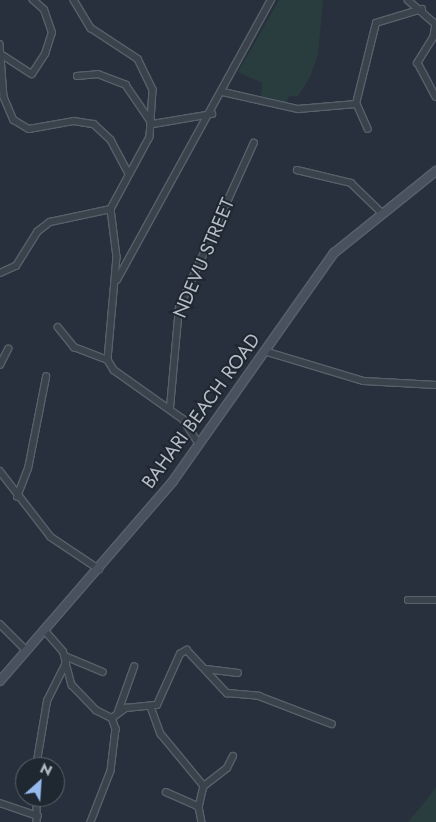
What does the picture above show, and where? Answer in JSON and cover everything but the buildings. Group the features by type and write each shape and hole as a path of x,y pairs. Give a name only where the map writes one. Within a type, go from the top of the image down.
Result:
{"street":[{"path":"4,56 32,74 45,54 52,33 44,10 33,0"},
{"path":"74,0 91,28 132,52 144,68 153,90 152,124 147,146 129,174 111,210 118,257 108,360 114,370 183,419 199,444"},
{"path":"114,286 145,223 212,114 271,0"},
{"path":"408,0 422,9 436,28 419,68 436,97"},
{"path":"368,130 357,104 376,23 422,9"},
{"path":"0,44 4,56 4,97 14,120 29,129 74,121 94,124 111,140 129,174"},
{"path":"77,76 98,74 126,85 152,124"},
{"path":"223,92 298,109 357,104"},
{"path":"152,124 162,119 212,114"},
{"name":"NDEVU STREET","path":"170,408 179,308 254,143"},
{"path":"298,170 351,183 380,212"},
{"name":"BAHARI BEACH ROAD","path":"0,682 26,650 99,569 199,444 334,253 380,212 436,171"},
{"path":"0,273 16,266 36,232 50,222 111,210"},
{"path":"58,327 74,347 108,360"},
{"path":"0,365 8,349"},
{"path":"264,352 364,381 436,385"},
{"path":"17,497 28,469 46,377"},
{"path":"0,471 17,497 51,536 99,569"},
{"path":"408,600 436,600"},
{"path":"0,624 26,650"},
{"path":"44,630 65,656 103,672"},
{"path":"118,712 151,707 159,703 182,652 192,652 227,693 259,696 332,724"},
{"path":"65,656 72,684 96,710 112,718 116,729 111,771 91,822"},
{"path":"38,757 47,701 66,664"},
{"path":"112,718 118,712 134,667"},
{"path":"206,669 238,673"},
{"path":"151,707 162,734 204,786"},
{"path":"202,822 199,807 204,786 227,768 233,756"},
{"path":"166,792 199,807"},
{"path":"0,803 37,819"}],"shaded area":[{"path":"279,0 323,0 318,55 310,77 298,96 289,96 286,103 261,96 262,83 238,72"},
{"path":"436,787 436,822 408,822 424,803"}]}
